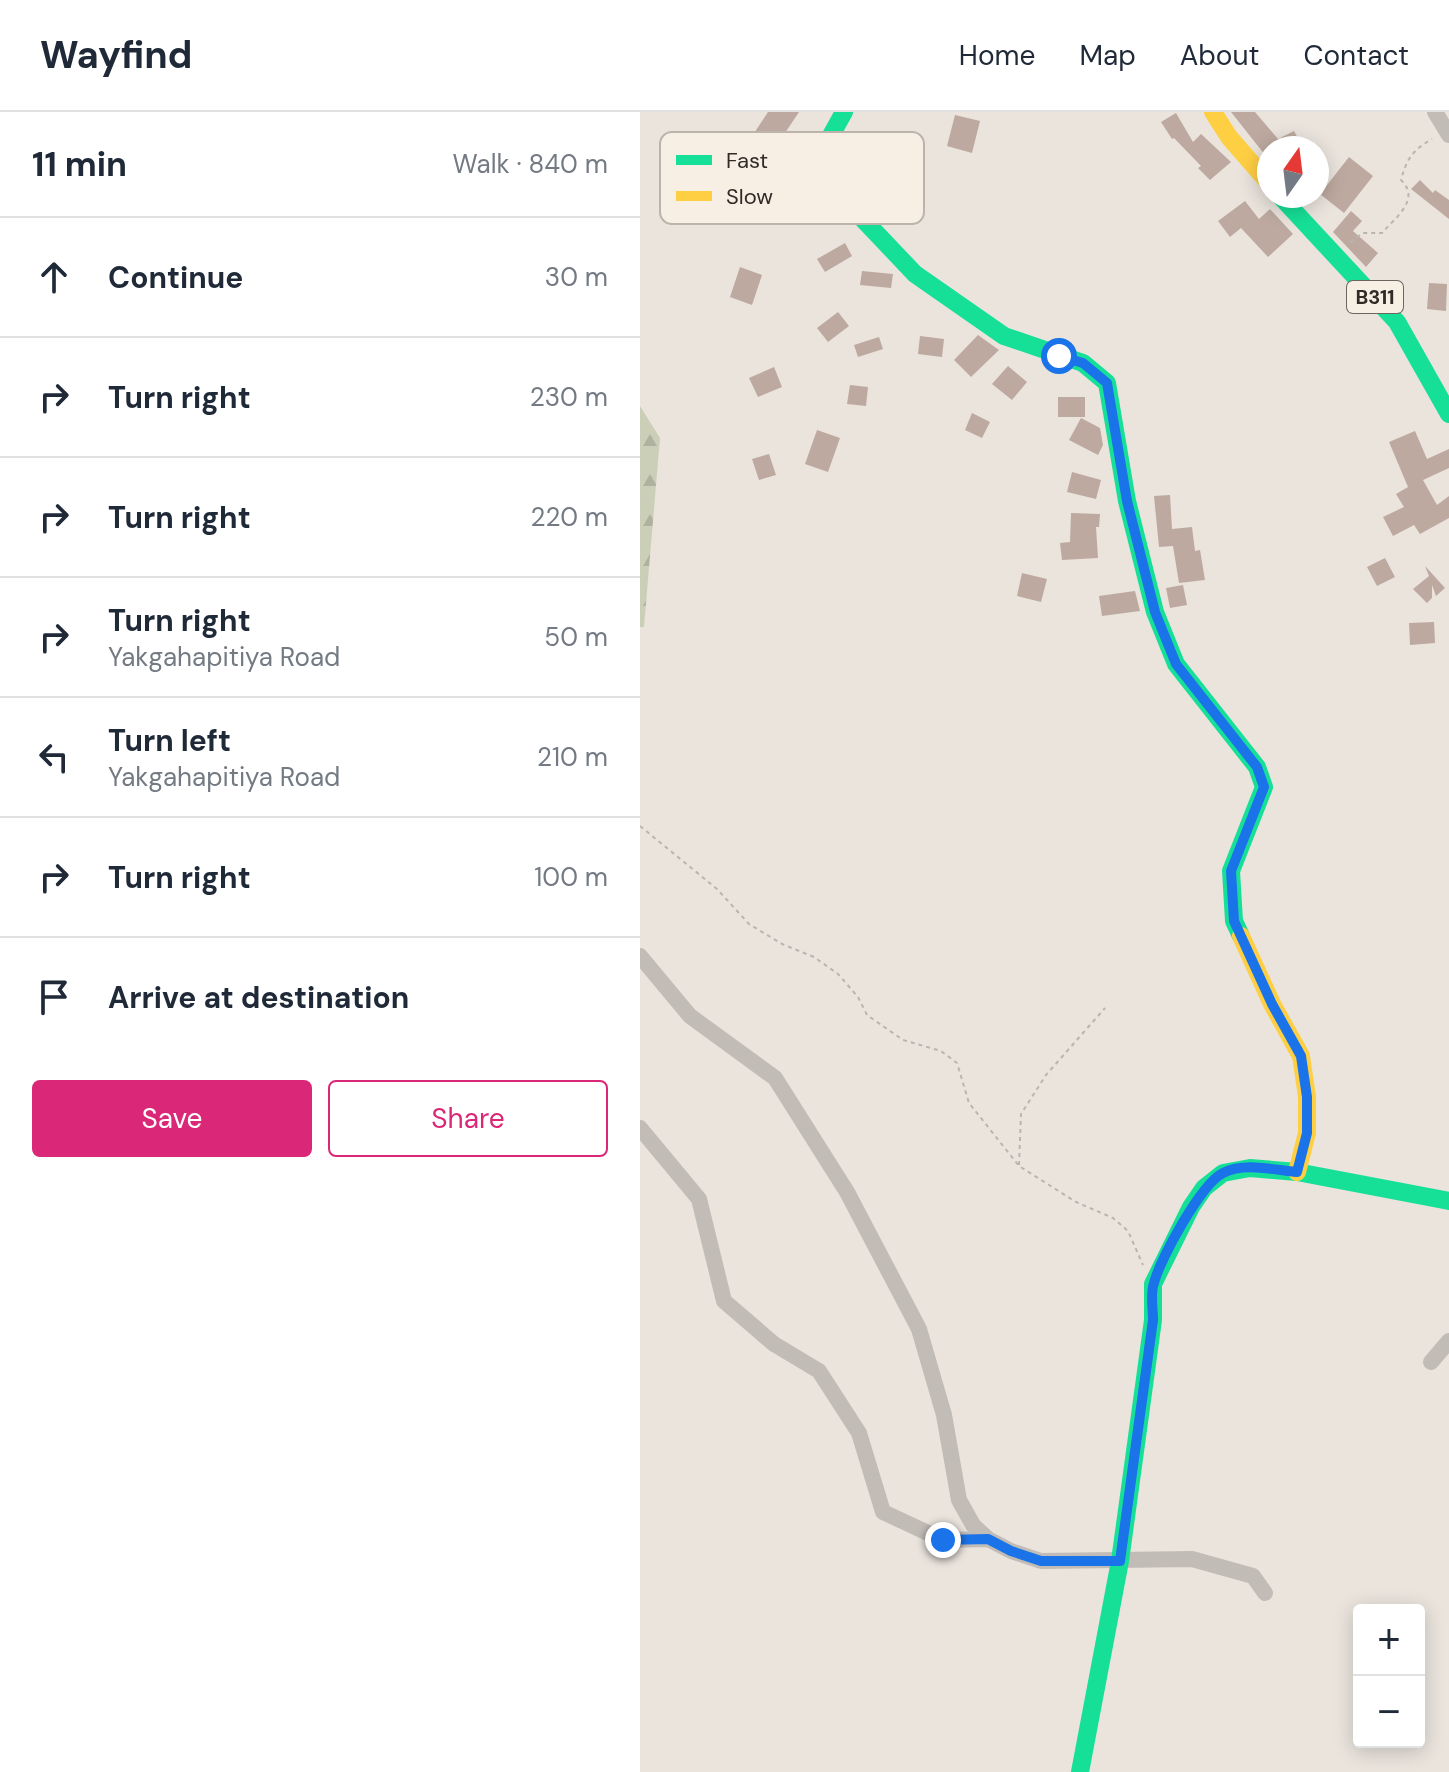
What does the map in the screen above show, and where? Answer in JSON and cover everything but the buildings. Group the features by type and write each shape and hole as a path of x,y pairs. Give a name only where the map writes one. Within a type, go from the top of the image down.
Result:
{"street":[{"path":"833,132 844,112"},
{"path":"1213,112 1229,137 1257,169"},
{"name":"B311","path":"1291,208 1397,322 1449,414"},
{"path":"868,224 915,274 1004,336 1083,363 1107,383 1127,501 1155,612 1176,664 1257,767 1264,787 1231,871 1234,921 1272,1004 1301,1056 1307,1097 1307,1133 1297,1172"},
{"path":"640,956 690,1016 775,1078 847,1192 919,1329 944,1415 959,1500 973,1525 988,1539 1041,1561 1192,1559 1253,1576 1265,1593"},
{"path":"640,1128 699,1199 724,1301 774,1344 819,1371 859,1433 883,1512 943,1540 988,1539"},
{"path":"1080,1772 1120,1561 1153,1320 1153,1284 1191,1207 1204,1188 1223,1173 1250,1168 1297,1172 1449,1201"},
{"path":"1431,1362 1449,1341"}],"path":[{"path":"1335,256 1356,236 1382,233 1404,211 1409,194 1408,186 1401,180 1408,157 1413,150 1439,136 1442,124"},
{"path":"640,826 717,889 749,924 782,944 814,957 838,974 858,997 867,1015 903,1040 941,1051 957,1063 969,1103 1019,1166 1076,1202 1113,1218 1128,1231 1153,1284"},
{"path":"1019,1166 1021,1114 1046,1075 1105,1008"}],"green space":[{"path":"640,406 660,438 644,627 640,627"}],"traffic: fast":[{"path":"833,132 844,112"},
{"path":"1291,208 1397,322 1449,414"},
{"path":"868,224 915,274 1004,336 1083,363 1107,383 1127,501 1155,612 1176,664 1257,767 1264,787 1231,871 1234,921 1241,936"},
{"path":"1080,1772 1120,1561 1153,1320 1153,1284 1191,1207 1204,1188 1223,1173 1250,1168 1297,1172 1449,1201"}],"traffic: slow":[{"path":"1213,112 1229,137 1257,169"},
{"path":"1241,936 1272,1004 1301,1056 1307,1097 1307,1133 1297,1172"}],"route":[{"path":"943,1540 988,1539 1041,1561 1120,1561 1153,1320 1153,1284 1191,1207 1204,1188 1223,1173 1250,1168 1297,1172 1307,1133 1307,1097 1301,1056 1272,1004 1234,921 1231,871 1264,787 1257,767 1176,664 1155,612 1127,501 1107,383 1083,363 1059,356"}]}
